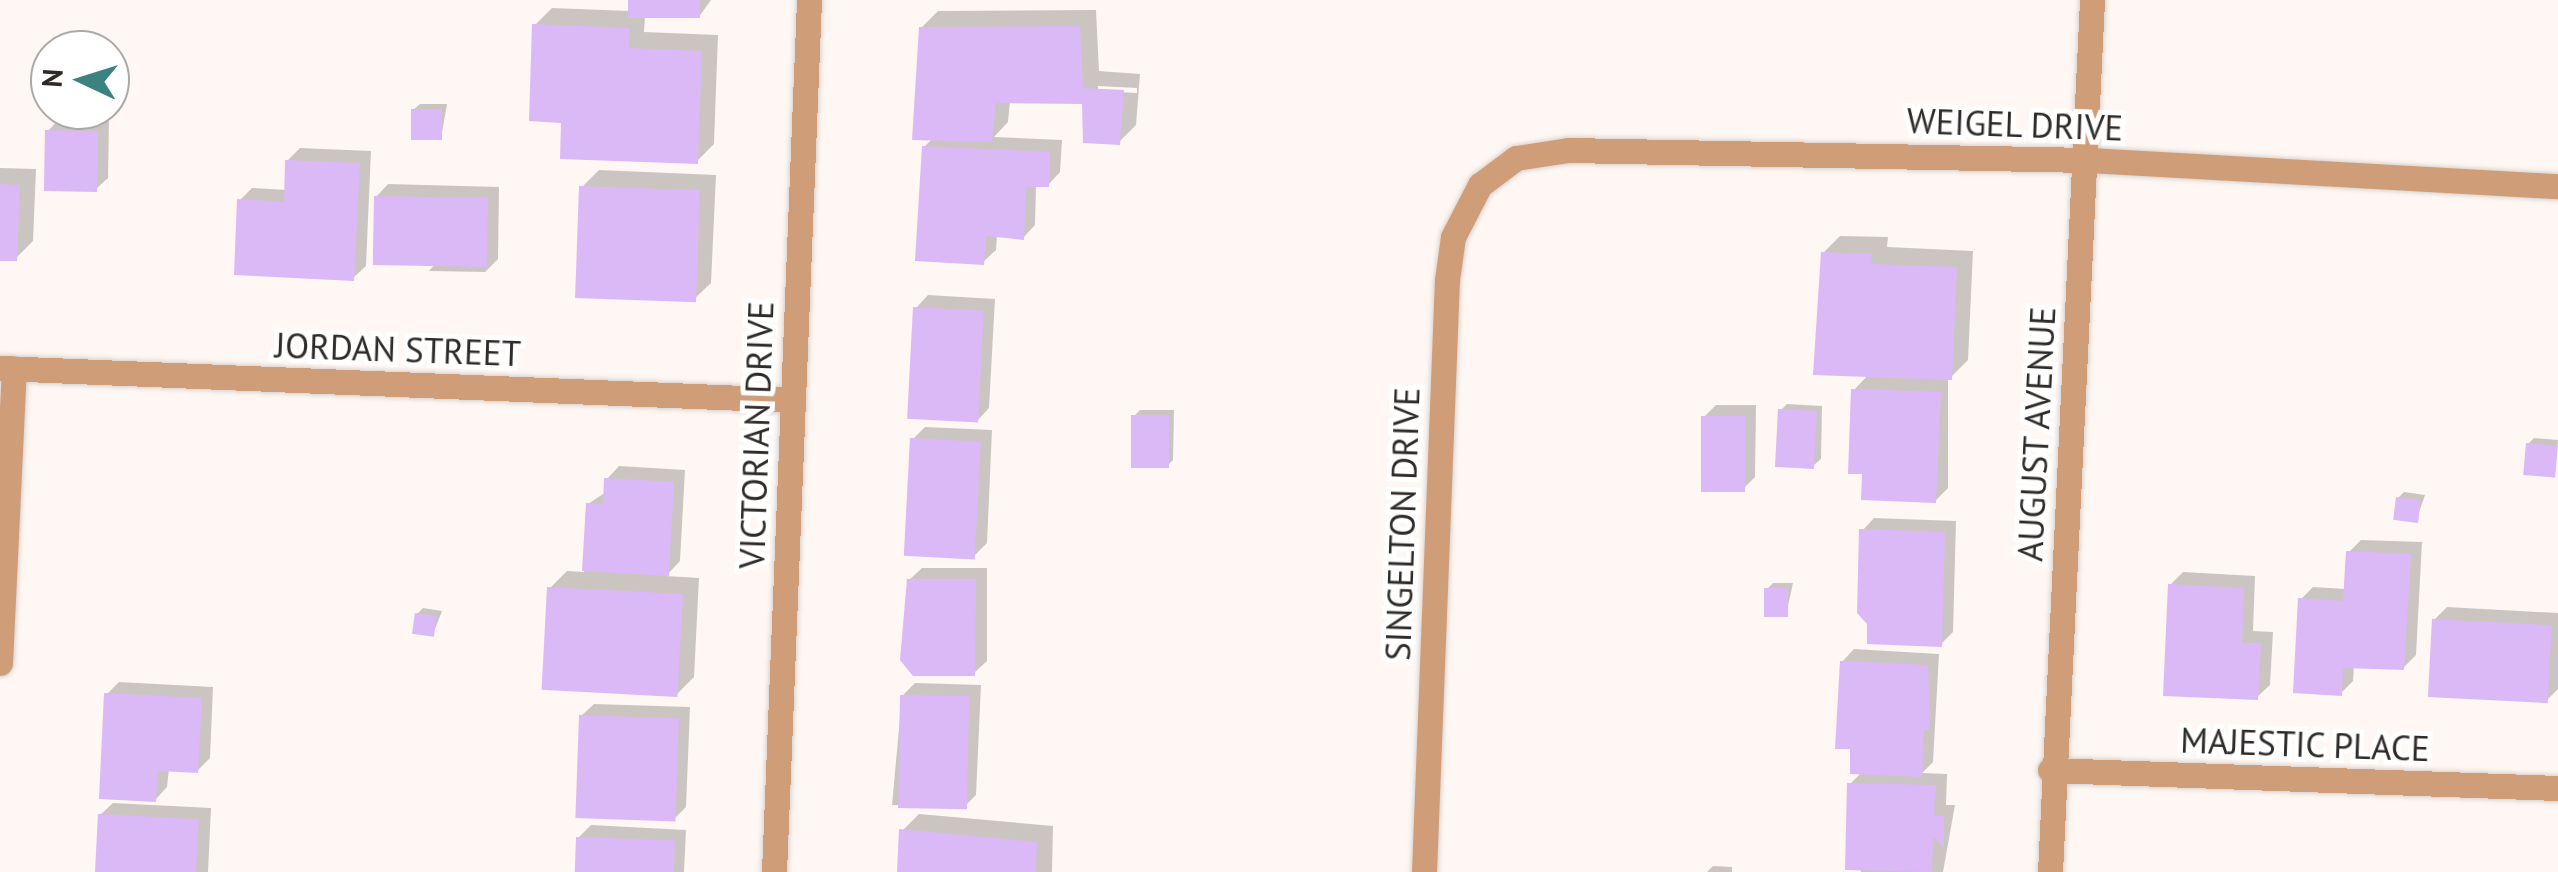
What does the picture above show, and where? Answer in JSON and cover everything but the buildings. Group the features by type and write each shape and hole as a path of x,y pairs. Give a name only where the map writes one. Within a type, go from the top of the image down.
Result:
{"street":[{"name":"VICTORIAN DRIVE","path":"774,872 809,0"},
{"name":"AUGUST AVENUE","path":"2050,872 2050,770 2088,160 2092,0"},
{"name":"WEIGEL DRIVE","path":"1480,185 1516,158 1568,150 2088,160 2558,186"},
{"name":"SINGELTON DRIVE","path":"1424,872 1446,280 1453,237 1480,185"},
{"name":"JORDAN STREET","path":"7,368 792,400"},
{"path":"0,663 7,368"},
{"name":"MAJESTIC PLACE","path":"2050,770 2558,788"}]}
